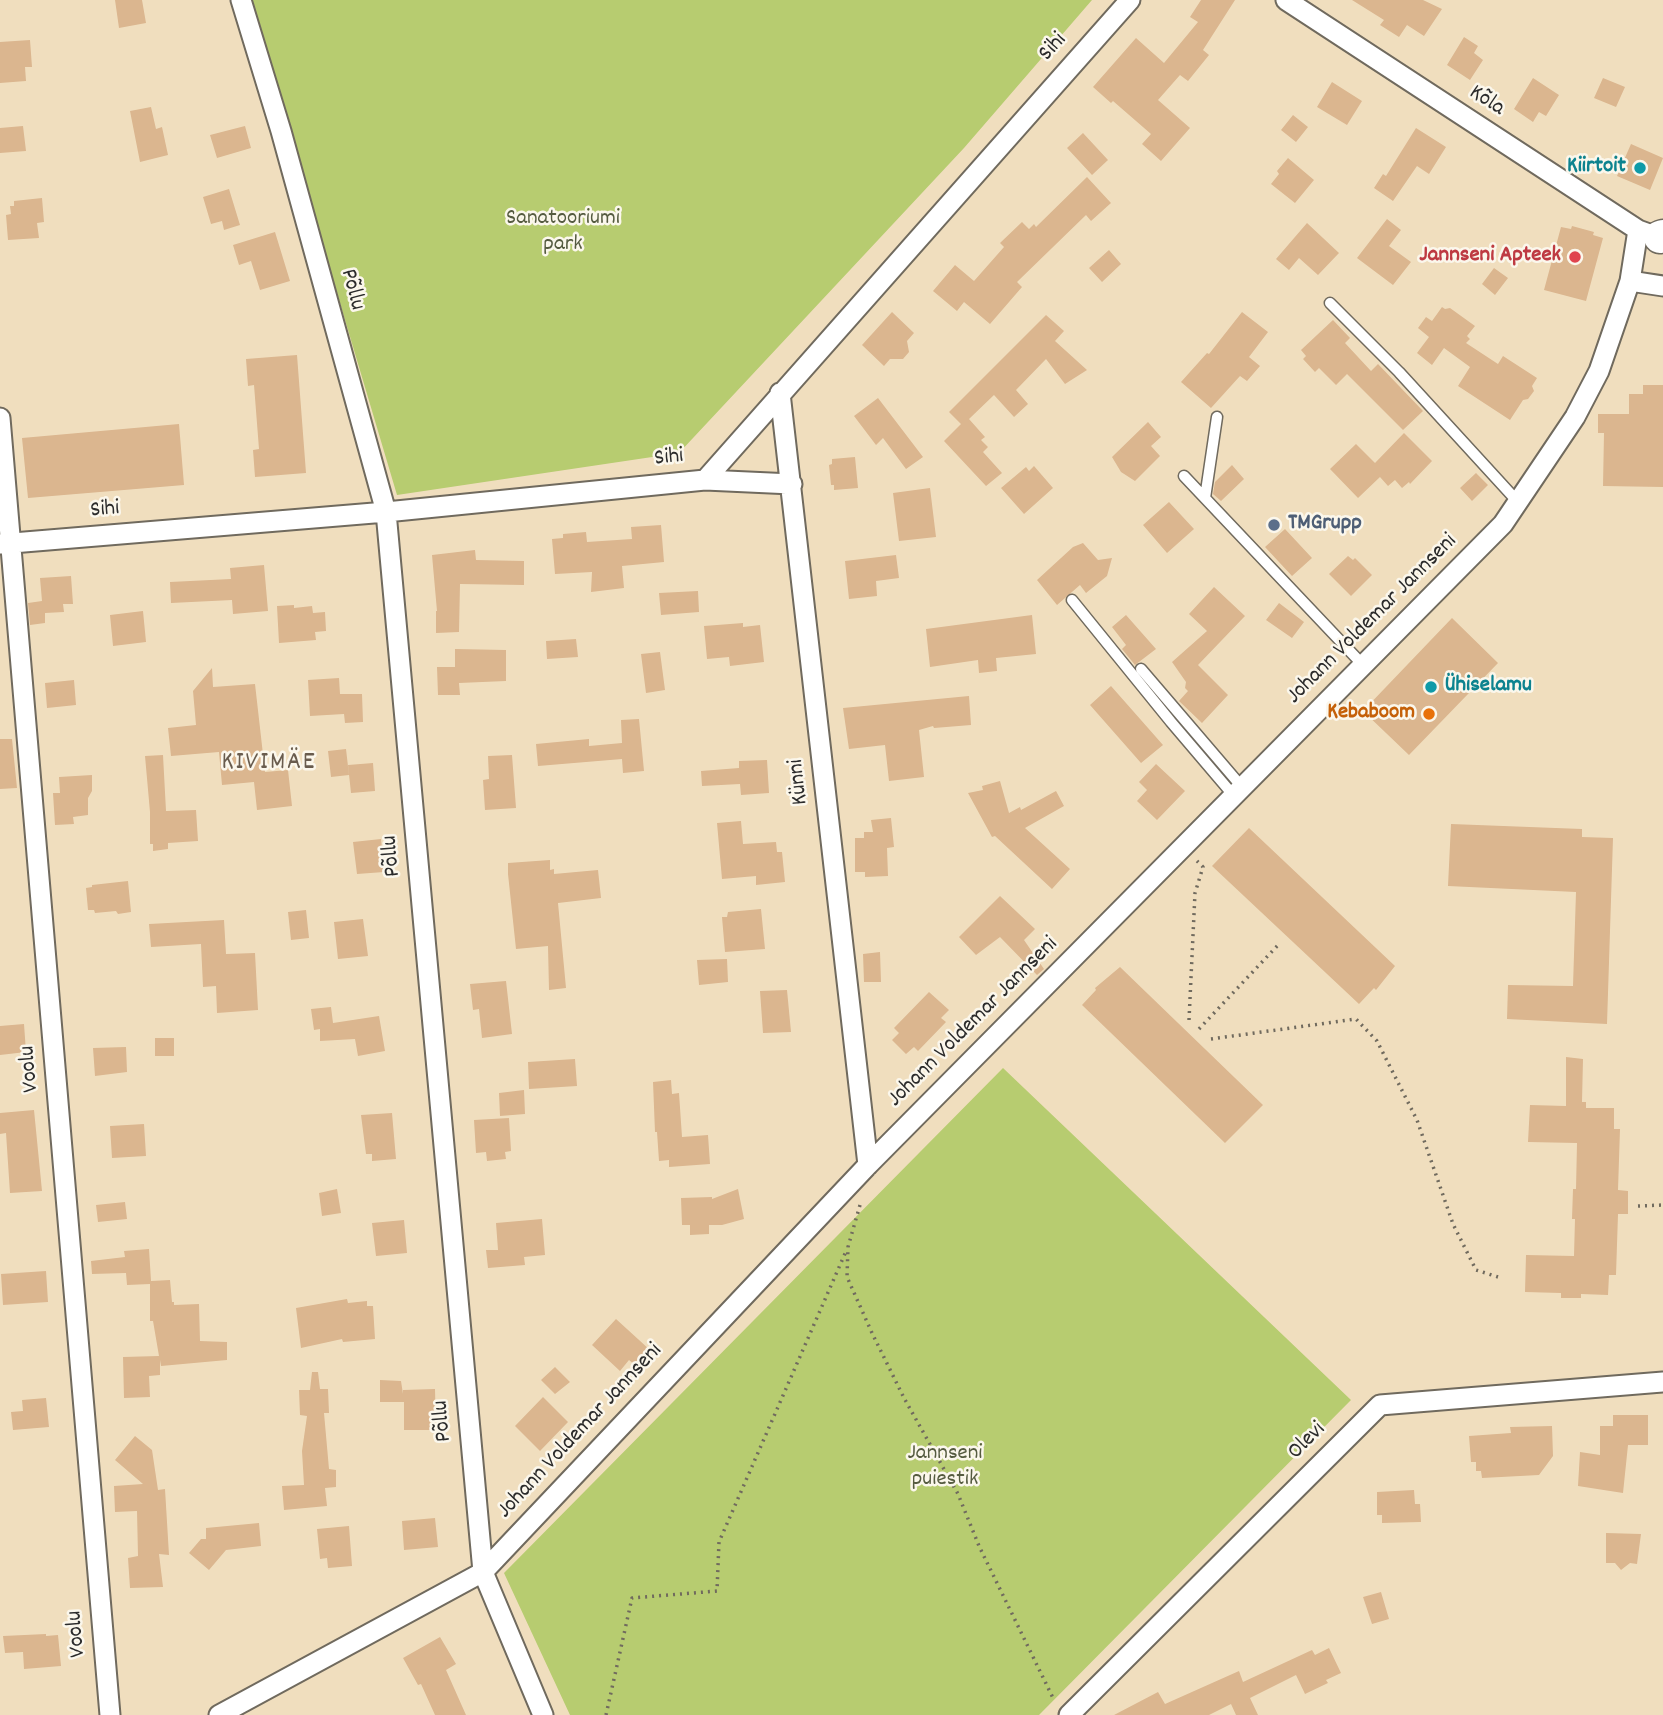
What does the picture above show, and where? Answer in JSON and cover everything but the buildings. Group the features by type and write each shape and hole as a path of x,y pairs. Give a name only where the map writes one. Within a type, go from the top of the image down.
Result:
{"street":[{"name":"Põllu","path":"241,0 281,131 386,512 483,1572 543,1715"},
{"name":"Sihi","path":"6,544 386,512 705,480 1130,0"},
{"name":"Kõla","path":"1286,0 1656,236"},
{"name":"Johann Voldemar Jannseni","path":"219,1715 483,1572 868,1165 1503,524 1575,417 1599,371 1630,281 1656,236"},
{"path":"1630,281 1663,286"},
{"name":"Künni","path":"780,393 868,1165"},
{"name":"Voolu","path":"0,418 6,544 110,1715"},
{"path":"705,480 792,484"},
{"name":"Olevi","path":"1063,1711 1380,1405 1663,1382"}],"lane":[{"path":"1331,303 1399,372 1518,502"},
{"path":"1205,498 1217,416"},
{"path":"1184,476 1363,665"},
{"path":"1072,600 1171,722 1238,792"},
{"path":"1142,669 1238,792"}],"path":[{"path":"1183,847 1203,867 1195,893 1189,1020"},
{"path":"1199,1029 1279,944"},
{"path":"1211,1039 1356,1019 1377,1041 1417,1120 1453,1224 1476,1270 1497,1277"},
{"path":"606,1715 632,1598 717,1591 719,1542 848,1247 868,1165"},
{"path":"1638,1206 1663,1205"},
{"path":"848,1247 847,1277 872,1333 958,1494 979,1546 1063,1711"}],"green space":[{"name":"Sanatooriumi park","path":"250,0 1092,0 964,148 679,453 397,495"},
{"name":"Jannseni puiestik","path":"1003,1068 1351,1400 1039,1715 570,1715 504,1573"}],"place":[{"name":"Kiirtoit","path":"1640,168"},
{"name":"Jannseni Apteek","path":"1575,257"},
{"name":"TMGrupp","path":"1274,525"},
{"name":"Ühiselamu","path":"1431,687"},
{"name":"Kebaboom","path":"1429,714"}],"district":[{"name":"KIVIMÄE","path":"269,764"}]}
